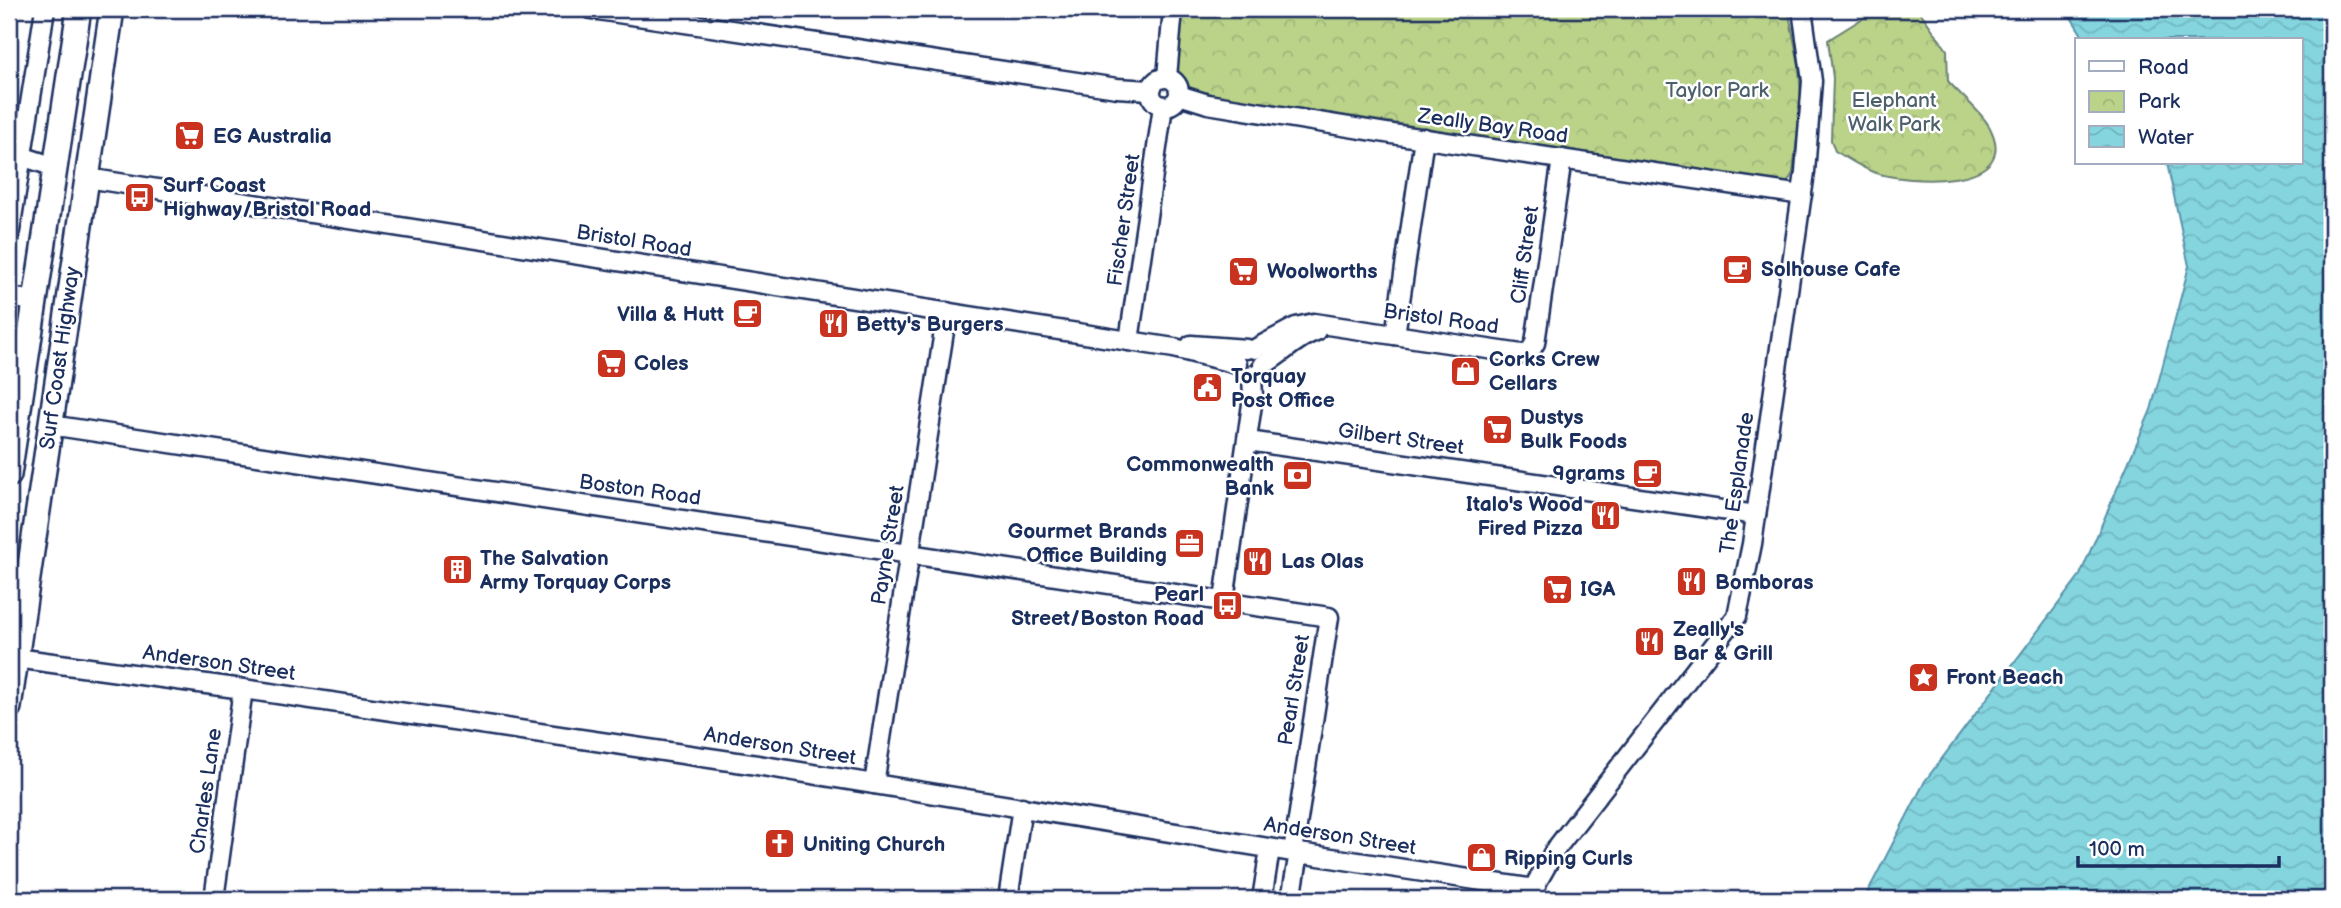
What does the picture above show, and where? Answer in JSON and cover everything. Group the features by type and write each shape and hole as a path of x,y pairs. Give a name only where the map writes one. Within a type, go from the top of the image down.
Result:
{"main road":[{"name":"Surf Coast Highway","path":"9,475 79,9"},
{"name":"Surf Coast Highway","path":"9,707 19,563 50,425 112,9"},
{"path":"55,167 87,178"}],"street":[{"path":"9,237 45,9"},
{"path":"591,9 1117,88 1150,90"},
{"path":"1167,78 1173,9"},
{"name":"The Esplanade","path":"1534,894 1540,875 1555,849 1737,616 1756,514 1812,111 1812,81 1802,9"},
{"path":"1167,78 1174,80 1179,95 1173,104 1163,106 1152,99 1150,90 1154,82 1167,78"},
{"name":"Zeally Bay Road","path":"1179,95 1208,104 1802,195"},
{"name":"Fischer Street","path":"1129,341 1163,106"},
{"path":"1395,335 1424,138"},
{"path":"21,156 55,167"},
{"name":"Cliff Street","path":"1528,355 1535,343 1562,159"},
{"name":"Bristol Road","path":"87,178 1251,360 1276,358 1304,335 1318,330 1347,329 1528,355"},
{"path":"9,297 34,301"},
{"name":"Payne Street","path":"874,784 947,312"},
{"path":"1224,600 1254,387 1251,360"},
{"name":"Boston Road","path":"50,425 1224,600"},
{"name":"Gilbert Street","path":"1248,440 1756,514"},
{"name":"Pearl Street","path":"1224,600 1329,617 1296,853"},
{"name":"Anderson Street","path":"13,658 243,689 874,784 1534,894"},
{"name":"Charles Lane","path":"214,899 243,689"},
{"path":"1008,899 1022,807"},
{"path":"1262,899 1270,849"},
{"path":"1291,899 1296,853"}],"green space":[{"name":"Taylor Park","path":"1181,9 1788,9 1799,65 1801,102 1793,173 1788,182 1779,182 1198,93 1185,84 1176,68"},
{"name":"Elephant Walk Park","path":"1878,9 1918,9 1947,50 1948,81 1991,130 1995,150 1989,164 1974,173 1954,178 1908,179 1873,172 1835,151 1831,140 1833,78 1828,40"}],"water":[{"path":"2066,9 2332,9 2332,899 1864,899 1925,781 2080,575 2151,410 2189,266 2167,164 2302,164 2302,38 2084,38"}],"place":[{"name":"EG Australia","path":"190,136"},
{"name":"Surf Coast Highway/Bristol Road","path":"140,197"},
{"name":"Solhouse Cafe","path":"1738,269"},
{"name":"Woolworths","path":"1244,271"},
{"name":"Villa & Hutt","path":"747,314"},
{"name":"Betty's Burgers","path":"833,324"},
{"name":"Coles","path":"611,363"},
{"name":"Corks Crew Cellars","path":"1466,371"},
{"name":"Torquay Post Office","path":"1208,388"},
{"name":"Dustys Bulk Foods","path":"1497,429"},
{"name":"9grams","path":"1648,473"},
{"name":"Commonwealth Bank","path":"1297,476"},
{"name":"Italo's Wood Fired Pizza","path":"1606,516"},
{"name":"Gourmet Brands Office Building","path":"1190,543"},
{"name":"Las Olas","path":"1258,561"},
{"name":"The Salvation Army Torquay Corps","path":"457,570"},
{"name":"Bomboras","path":"1692,582"},
{"name":"IGA","path":"1557,589"},
{"name":"Pearl Street/Boston Road","path":"1227,606"},
{"name":"Zeally's Bar & Grill","path":"1650,641"},
{"name":"Front Beach","path":"1923,677"},
{"name":"Uniting Church","path":"780,844"},
{"name":"Ripping Curls","path":"1481,858"}]}
